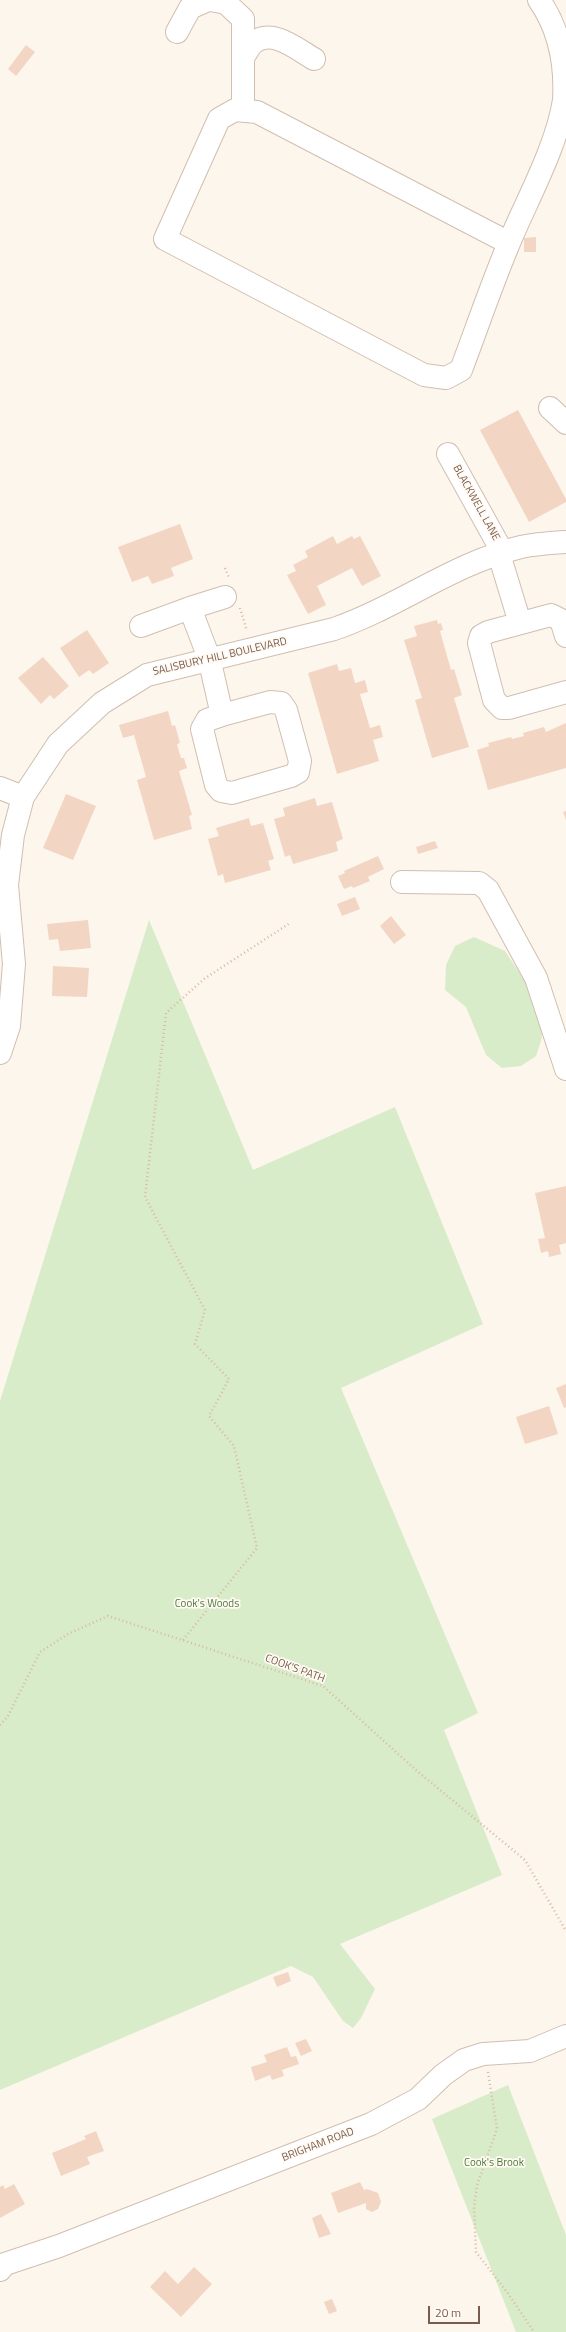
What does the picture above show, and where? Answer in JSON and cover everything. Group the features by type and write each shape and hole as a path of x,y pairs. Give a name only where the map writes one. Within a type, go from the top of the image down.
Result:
{"street":[{"path":"177,32 190,8 209,0 226,3 243,19 243,110"},
{"path":"509,243 257,112 243,110 235,110 219,119 165,239 424,375 446,378 461,370 509,243 552,141 564,100 566,72 563,46 549,15 539,0"},
{"path":"243,58 253,43 262,38 275,37 314,59"},
{"path":"550,408 566,423"},
{"name":"BLACKWELL LANE","path":"448,454 501,553 520,623"},
{"name":"SALISBURY HILL BOULEVARD","path":"0,1053 9,1026 14,964 7,885 13,835 23,797 58,744 102,703 147,675 209,658 304,638 349,624 391,605 447,575 501,553 521,547 566,542"},
{"path":"141,626 225,597"},
{"path":"190,608 209,658 222,715"},
{"path":"566,636 561,620 554,615 547,615 488,632 480,639 479,647 496,704 502,708 509,708 566,692"},
{"path":"270,702 281,703 286,710 300,761 298,772 291,776 232,793 221,791 216,785 202,729 207,720 222,715 270,702"},
{"path":"0,788 23,797"},
{"path":"402,882 479,883 488,890 536,978 566,1069"},
{"name":"BRIGHAM ROAD","path":"0,2270 5,2264 60,2246 371,2124 418,2099 458,2064 483,2054 530,2051 566,2036"}],"path":[{"path":"242,615 248,633"},
{"path":"183,1640 258,1548 234,1446 209,1416 229,1379 195,1344 204,1310 146,1197 166,1013 204,979 290,923"},
{"name":"COOK'S PATH","path":"0,1725 8,1716 40,1652 68,1634 108,1616 323,1686 417,1771 525,1860 566,1930"},
{"path":"483,2054 497,2129 477,2185 474,2207 476,2252 507,2292 534,2332"}],"green space":[{"name":"Cook's Woods","path":"149,920 253,1170 395,1107 483,1324 341,1388 478,1713 444,1730 502,1875 340,1944 375,1989 361,2018 353,2028 343,2021 313,1977 291,1966 0,2090 0,1401"},
{"path":"474,937 505,951 525,981 544,1021 541,1041 536,1056 521,1066 502,1068 486,1055 466,1007 445,990 446,965 455,946"},
{"name":"Cook's Brook","path":"508,2085 566,2235 566,2332 516,2332 432,2119"}],"building":[{"path":"26,45 35,52 16,76 8,69"},
{"path":"536,237 536,252 524,252 524,238"},
{"path":"518,410 566,499 566,502 529,522 480,430"},
{"path":"180,524 193,559 171,568 174,576 152,584 148,576 132,582 118,547"},
{"path":"333,536 337,544 352,536 354,539 360,536 381,576 362,586 352,568 317,586 326,605 308,614 287,575 296,571 293,565 308,557 305,551"},
{"path":"437,620 438,624 441,623 443,630 440,631 451,670 454,669 462,695 454,698 469,747 432,758 415,700 422,698 404,640 417,636 414,626"},
{"path":"87,630 109,663 93,674 89,670 79,677 60,648"},
{"path":"43,657 69,686 54,699 50,695 41,704 18,678"},
{"path":"337,664 339,671 351,668 355,683 365,680 368,692 360,694 370,728 380,725 383,737 373,740 379,761 337,774 308,673"},
{"path":"168,711 172,726 175,725 180,743 177,744 181,758 184,758 187,768 179,771 192,815 189,816 192,829 154,840 137,780 146,777 134,735 123,738 119,725"},
{"path":"566,723 566,768 488,790 477,750 489,746 488,743 511,737 512,739 524,736 523,733 544,727 546,732"},
{"path":"66,794 96,806 73,860 43,848"},
{"path":"315,798 317,806 332,802 343,839 336,842 338,851 293,864 290,855 285,857 274,819 285,816 283,808"},
{"path":"566,811 566,820 563,812"},
{"path":"249,818 251,826 263,823 274,859 268,861 271,870 225,883 223,874 218,876 208,839 219,836 216,828"},
{"path":"435,841 438,848 418,854 416,847"},
{"path":"378,856 384,869 368,877 370,881 353,888 352,886 344,889 338,876 345,873 344,871"},
{"path":"355,897 360,909 342,916 337,904"},
{"path":"391,916 406,935 394,944 380,926"},
{"path":"88,920 91,948 60,951 58,939 49,940 47,924"},
{"path":"53,966 89,968 87,997 52,996"},
{"path":"566,1186 566,1243 559,1245 561,1254 549,1257 548,1251 541,1253 538,1239 545,1238 535,1193"},
{"path":"566,1384 566,1407 564,1408 556,1388"},
{"path":"549,1406 558,1434 525,1444 516,1417"},
{"path":"288,1972 291,1981 277,1987 273,1977"},
{"path":"306,2039 312,2051 301,2056 295,2043"},
{"path":"287,2047 291,2057 296,2056 299,2064 282,2070 284,2076 272,2080 270,2075 255,2081 251,2067 267,2062 264,2055"},
{"path":"96,2131 104,2151 87,2157 90,2164 61,2176 52,2153 86,2139 84,2136"},
{"path":"360,2182 364,2190 367,2189 378,2193 381,2202 378,2209 372,2212 366,2209 366,2203 338,2213 331,2193"},
{"path":"14,2184 25,2204 0,2218 0,2187 3,2185 5,2189"},
{"path":"321,2214 331,2234 319,2238 312,2218"},
{"path":"194,2267 212,2284 181,2317 150,2287 165,2271 178,2284"},
{"path":"332,2299 337,2311 329,2314 324,2302"}]}
